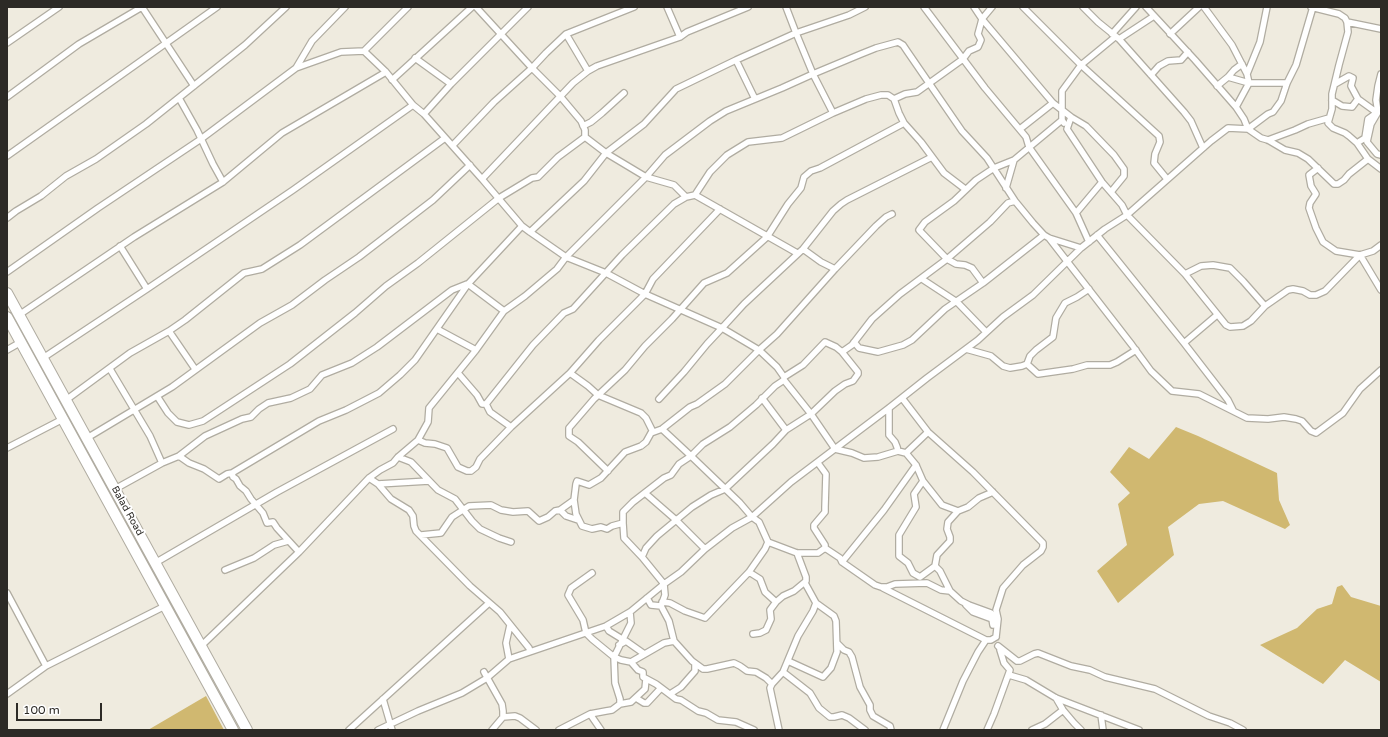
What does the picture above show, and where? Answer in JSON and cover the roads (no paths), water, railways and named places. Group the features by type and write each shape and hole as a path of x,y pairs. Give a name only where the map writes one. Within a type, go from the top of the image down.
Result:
{"highway":[{"name":"Balad Road","path":"7,293 247,730"},
{"name":"Balad Road","path":"7,317 233,730"}],"street":[{"path":"7,43 59,7"},
{"path":"7,97 79,44 142,7 194,86"},
{"path":"7,156 217,7"},
{"path":"7,218 41,196 66,176 120,143 245,45 285,7"},
{"path":"296,68 312,42 345,7"},
{"path":"7,272 201,138 296,68 341,52 364,51 408,7"},
{"path":"392,80 414,58 472,7"},
{"path":"476,7 560,96 582,122 585,137 606,153 646,177 674,186 686,197"},
{"path":"424,114 451,84 528,7"},
{"path":"452,145 494,102 532,68 566,34 634,7"},
{"path":"667,7 680,37"},
{"path":"482,179 560,96 588,71 597,66 680,37 687,32 748,7"},
{"path":"786,7 812,74 833,113"},
{"path":"530,232 584,181 606,153 644,124 676,89 796,33 849,15 865,7"},
{"path":"924,7 985,88 1026,137 1029,147 1076,213 1089,242"},
{"path":"974,7 982,19 1053,103 1062,111 1086,126 1114,155 1124,168 1124,176 1111,192"},
{"path":"894,99 905,94 917,92 964,59 969,51 978,47 981,40 978,34 982,19 992,7"},
{"path":"1023,7 1082,65 1159,136 1160,142 1155,154 1154,163 1166,179"},
{"path":"1083,7 1115,37 1151,75 1191,121 1203,148"},
{"path":"1115,37 1136,7"},
{"path":"1146,7 1236,107 1244,119 1248,129"},
{"path":"1170,34 1199,7"},
{"path":"1204,7 1232,45 1247,74 1249,83 1236,107"},
{"path":"1247,74 1260,42 1267,7"},
{"path":"1248,129 1277,108 1281,102 1287,83 1296,65 1312,7 1339,14 1345,18 1348,32 1335,84 1329,125 1344,133 1357,143 1368,159 1381,169"},
{"path":"1154,16 1115,37 1082,65 1062,91 1062,120 1102,182 1122,205 1126,215 1185,274 1217,315 1226,325 1230,327 1243,326 1251,321 1265,306 1288,290 1293,289 1303,291 1310,295 1316,295 1325,291 1360,255"},
{"path":"1347,22 1381,29"},
{"path":"566,34 588,71"},
{"path":"201,646 299,552 369,478 393,463 418,440 428,422 428,408 458,373 504,311 525,296 557,269 566,257 646,177 665,155 710,120 726,111 876,48 898,42 903,45 962,131 974,143 994,168 1015,201 1046,236 1089,289 1151,371 1170,390 1199,394 1234,410 1247,418 1296,418 1302,421 1311,431 1316,433 1343,413 1360,389 1381,370"},
{"path":"364,51 386,72 413,105 424,114 452,145 522,226 566,257 606,273 645,294 681,308 722,328 759,350 777,367 784,379 811,414 835,449 852,453 864,458 878,457 898,451 906,453 916,465 923,481 942,505 958,511"},
{"path":"1151,75 1159,66 1168,61 1181,60 1188,52"},
{"path":"414,58 451,84"},
{"path":"736,60 755,99"},
{"path":"1217,86 1242,64"},
{"path":"19,315 120,246 223,182 282,133 386,72"},
{"path":"1381,74 1376,100 1378,112 1371,124 1367,142 1377,154 1381,155"},
{"path":"1335,84 1349,76 1353,78 1351,86 1358,99 1374,109 1376,113 1368,119 1365,138 1357,143"},
{"path":"1228,77 1249,83 1287,83"},
{"path":"583,126 591,122 624,93"},
{"path":"486,404 533,345 564,312 573,309 622,255 674,204 695,194 710,172 733,151 748,142 782,138 866,99 881,95 888,96 894,99 904,123 921,142 944,173 965,189"},
{"path":"179,98 223,182"},
{"path":"1332,100 1342,106 1352,107 1358,99"},
{"path":"1020,129 1053,103"},
{"path":"43,358 293,190 413,105"},
{"path":"1068,129 1071,117"},
{"path":"1268,140 1308,124 1329,118"},
{"path":"983,283 972,268 965,265 956,264 947,259 919,230 925,222 954,201 976,180 994,168 1014,160 1062,120"},
{"path":"608,471 582,446 569,436 568,428 598,395 625,370 645,346 672,319 704,283 727,273 767,236 788,204 801,188 804,177 811,171 820,168 904,123"},
{"path":"378,730 462,693 487,678 509,659 606,626 630,612 681,572 705,549 732,528 752,517 791,482 818,463 1033,296 1081,248 1126,215 1166,179 1228,128 1248,129 1261,138 1268,140 1285,150 1298,153 1308,159 1334,184 1338,184 1344,180 1349,174 1368,159"},
{"path":"157,396 168,414 177,422 189,425 203,421 228,406 296,359 355,313 386,286 418,263 499,198 532,178 538,177 558,157 585,137"},
{"path":"66,400 130,353 169,331 185,320 244,272 262,269 300,245 445,138"},
{"path":"658,399 684,372 722,328 802,249 841,204 932,157"},
{"path":"1006,188 1014,160"},
{"path":"87,438 134,411 260,323 292,305 433,200 470,165"},
{"path":"1318,168 1309,175 1311,186 1316,194 1309,205 1310,212 1320,238 1326,245 1336,251 1350,254 1360,255 1373,251 1381,245"},
{"path":"1076,213 1102,182"},
{"path":"695,194 797,253"},
{"path":"842,352 854,342 875,316 900,294 947,259 990,222 1008,203 1015,201"},
{"path":"418,440 447,448 458,467 471,471 476,467 480,459 512,427 570,373 599,340 645,294 653,279 720,209"},
{"path":"623,524 612,526 607,529 601,527 592,529 582,526 578,520 574,500 577,481 589,485 601,478 625,452 641,446 651,433 662,429 690,407 725,384 777,334 876,226 892,214"},
{"path":"179,456 219,479 232,473 319,421 346,410 379,393 415,360 468,284 522,226"},
{"path":"1097,235 1184,343 1234,410"},
{"path":"1046,236 1081,248"},
{"path":"854,342 859,348 878,352 903,345 912,340 945,309 957,302 1046,236"},
{"path":"120,246 147,289"},
{"path":"802,249 821,262 835,269"},
{"path":"1360,255 1381,290"},
{"path":"1185,274 1201,266 1213,265 1230,268 1265,306"},
{"path":"922,279 957,302 986,332"},
{"path":"468,284 504,311"},
{"path":"115,489 162,463 179,456 205,436 242,419 251,417 268,403 291,398 310,389 322,375 352,363 377,347 452,290 468,284"},
{"path":"966,349 991,356 1003,366 1010,368 1027,364 1030,356 1053,337 1056,318 1065,303 1089,289"},
{"path":"1184,343 1217,315"},
{"path":"437,329 476,350"},
{"path":"169,331 195,369"},
{"path":"7,350 21,342"},
{"path":"642,557 646,548 657,536 676,520 692,507 711,495 725,489 786,430 811,414 835,391 853,380 858,374 836,346 825,342 804,364 775,386 730,426 712,437 691,456 679,464 671,475 664,478 633,502 623,512 624,538 664,584 665,595 662,604 669,621 674,641 695,664 703,669 707,670 734,663 747,671 756,672 772,684"},
{"path":"1027,364 1038,374 1073,369 1087,365 1110,365 1118,362 1136,350"},
{"path":"110,369 150,436 162,463"},
{"path":"458,373 477,395 482,404 486,404 490,412 512,427"},
{"path":"570,373 598,395 641,413 646,418 653,432"},
{"path":"762,398 786,430"},
{"path":"818,463 826,474 825,512 814,525 814,528 825,545 825,548 871,582 986,640 991,640 996,634 998,620 996,610 1003,588 1023,565 1040,551 1043,547 1043,543 993,492 928,432 902,398"},
{"path":"889,408 889,435 898,447 898,451"},
{"path":"7,448 63,419"},
{"path":"155,563 367,442 393,429"},
{"path":"662,429 740,503 752,517 759,522 768,542 797,553 818,553 825,548"},
{"path":"906,453 928,432"},
{"path":"398,457 411,462 438,490 455,499 472,521 480,528 499,538 511,542"},
{"path":"842,562 884,510 916,465"},
{"path":"232,473 240,486 263,513 267,523 273,522 276,528 299,552"},
{"path":"369,478 378,484 391,499 409,510 413,516 414,529 500,612 530,651"},
{"path":"378,484 429,481"},
{"path":"923,481 914,494 916,507 899,535 899,556 908,564 913,573 920,577 935,566 937,555 950,541 947,529 948,522 958,511 979,498 993,492"},
{"path":"645,493 676,520 705,549"},
{"path":"421,535 441,533 452,518 462,509 469,506 490,505 501,510 513,512 528,510 539,521 548,517 555,511 560,510 574,500"},
{"path":"560,510 566,516 578,520"},
{"path":"225,570 254,558 274,545 288,541"},
{"path":"647,598 651,605 670,602 685,611 705,618 749,572 765,549 768,542"},
{"path":"788,661 822,677 831,668 836,657 837,627 834,616 816,603 805,583 806,577 797,553"},
{"path":"935,566 940,571 950,591 961,601 991,613 995,619 998,646 1002,652 1004,663 1010,670 987,730"},
{"path":"749,572 760,579 765,592 776,602"},
{"path":"592,573 570,588 568,595 583,620 586,633 614,657 631,662 638,670 643,672 643,677 698,711 706,713 718,720 736,722 754,730"},
{"path":"753,634 766,630 771,619 770,610 776,602 805,583"},
{"path":"881,587 887,587 895,584 927,583 941,590 950,591"},
{"path":"7,593 46,666"},
{"path":"349,730 489,603"},
{"path":"779,730 770,690 772,684 783,672 798,636 816,603"},
{"path":"7,694 46,666 165,606"},
{"path":"620,704 620,699 614,683 614,657 631,622 630,612"},
{"path":"509,659 506,643 510,625"},
{"path":"606,626 609,631 622,639"},
{"path":"943,730 963,681 986,640"},
{"path":"619,645 626,641 643,653"},
{"path":"631,662 643,653 650,652 668,641 674,641"},
{"path":"837,643 844,650 849,652 852,657 860,687 870,705 872,716 890,726 891,730"},
{"path":"998,646 1017,661 1038,653 1071,666 1090,670 1105,677 1155,689 1209,716 1230,723 1243,730"},
{"path":"670,694 681,687 688,680 695,671 695,664"},
{"path":"484,672 502,704 503,717 492,730"},
{"path":"783,672 810,693 819,708 830,717 842,715 849,718 865,730"},
{"path":"1009,674 1026,680 1056,698 1139,730"},
{"path":"559,730 590,714 612,710 620,704 631,702 645,688 646,679"},
{"path":"636,698 647,702 661,688"},
{"path":"1056,698 1063,710 1081,730"},
{"path":"383,699 392,730"},
{"path":"1032,730 1045,724 1063,710"},
{"path":"590,714 601,730"},
{"path":"503,717 515,716 536,730"},
{"path":"1101,716 1103,730"}]}
